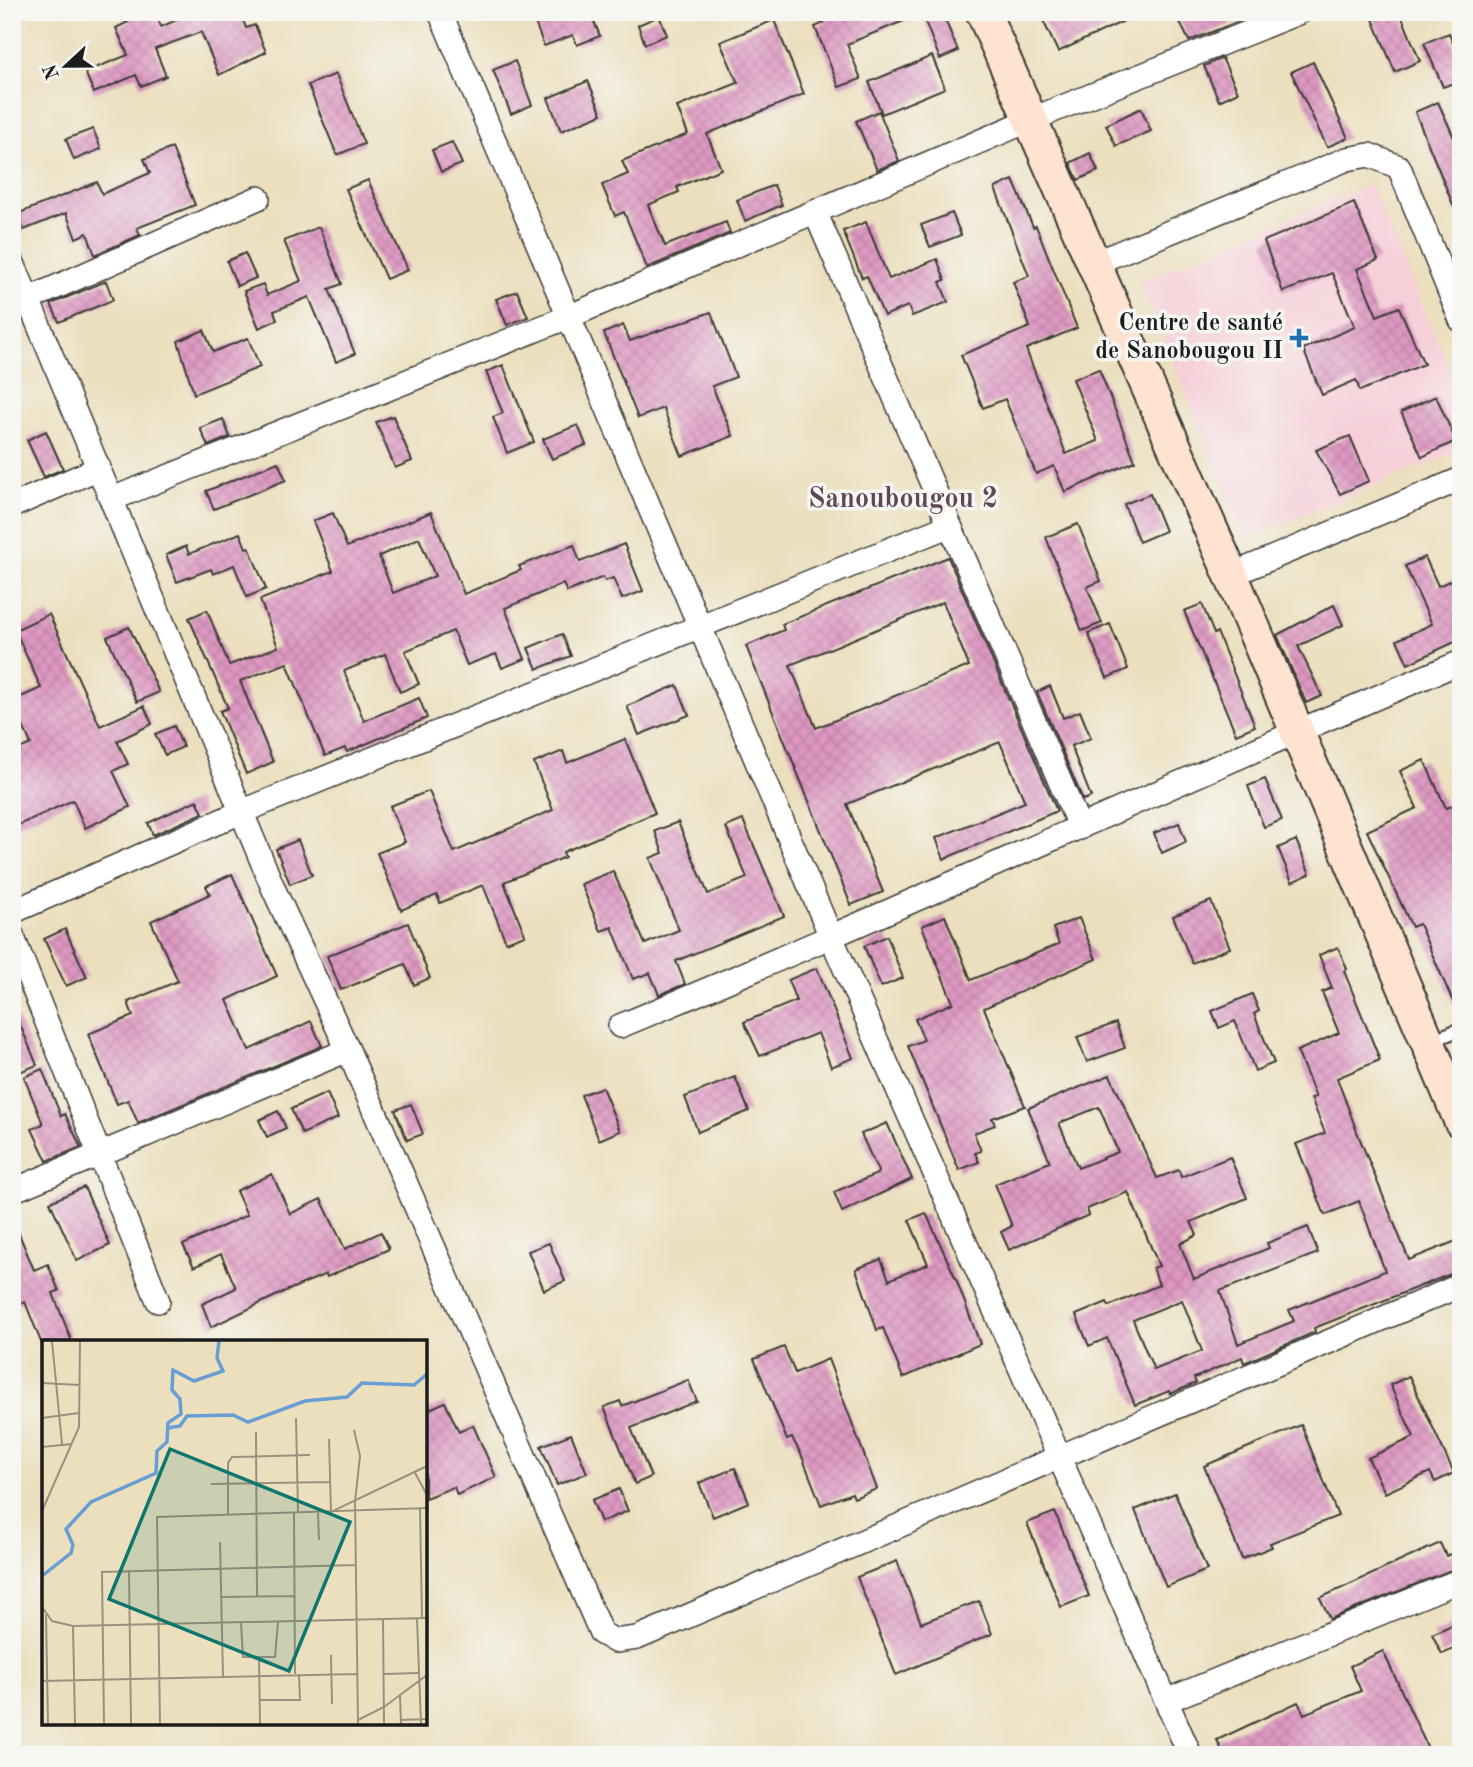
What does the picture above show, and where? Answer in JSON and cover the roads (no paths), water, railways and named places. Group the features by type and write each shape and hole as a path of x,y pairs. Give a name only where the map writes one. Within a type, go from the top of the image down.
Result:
{"main road":[{"path":"983,12 1231,575 1461,1121"}],"street":[{"path":"112,499 568,317 816,214 1030,120 1300,12"},
{"path":"445,14 568,317 832,939 1190,1755"},
{"path":"1092,264 1347,159 1369,155 1399,167 1459,310"},
{"path":"29,299 258,198"},
{"path":"816,214 1080,828"},
{"path":"12,261 241,812 348,1050 601,1633 615,1641 637,1638 1461,1285"},
{"path":"12,506 99,468"},
{"path":"1231,575 1461,479"},
{"path":"12,912 241,812 948,526"},
{"path":"620,1026 832,939 1297,730 1461,662"},
{"path":"12,935 102,1153 158,1301"},
{"path":"12,1191 348,1050"},
{"path":"1168,1700 1461,1580"}],"lane":[{"path":"1428,1043 1461,1029"}],"place":[{"name":"Centre de santé de Sanobougou II","path":"1299,338"}],"district":[{"name":"Sanoubougou 2","path":"903,500"}]}
